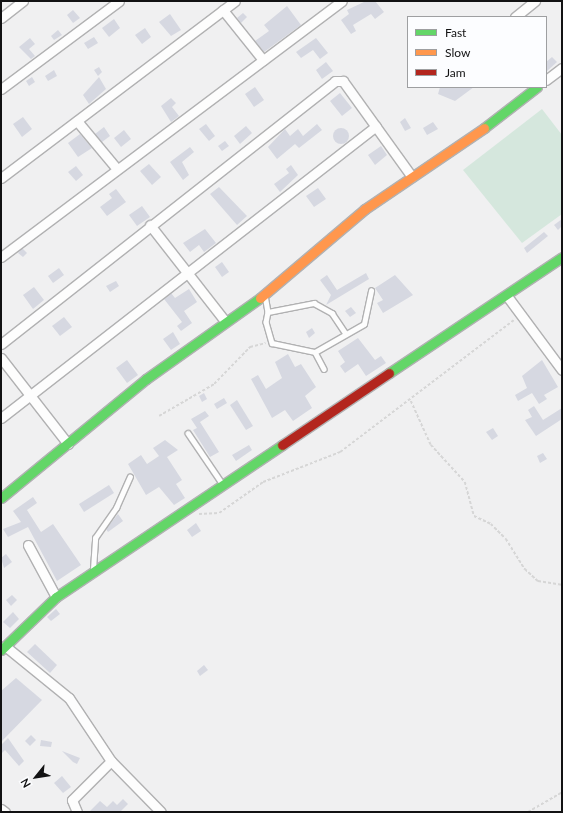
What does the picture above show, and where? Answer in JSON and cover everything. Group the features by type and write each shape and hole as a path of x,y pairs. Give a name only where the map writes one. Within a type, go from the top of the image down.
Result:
{"street":[{"path":"1,18 23,1"},
{"path":"1,89 119,1"},
{"path":"1,178 235,1"},
{"path":"1,257 342,1"},
{"path":"516,16 535,1"},
{"path":"222,10 263,60"},
{"path":"547,79 562,68"},
{"path":"1,344 150,225 335,81 343,82 412,177"},
{"path":"1,498 146,379 224,321 264,294 365,209 536,88"},
{"path":"77,121 117,169"},
{"path":"1,418 376,126"},
{"path":"150,225 224,321"},
{"path":"161,812 111,761 69,698 3,648 56,597 93,571 507,296 562,257"},
{"path":"507,296 562,370"},
{"path":"1,358 68,444"},
{"path":"28,545 56,597"},
{"path":"77,812 72,800 111,761"},
{"path":"1,809 5,812"}],"lane":[{"path":"264,294 268,312 266,322 272,343 315,352 364,324 371,291"},
{"path":"268,312 314,303 332,312 346,334"},
{"path":"315,352 324,369"},
{"path":"188,433 223,485"},
{"path":"93,571 95,538 116,508 130,477"}],"path":[{"path":"186,510 199,514 219,513 263,482 340,452 411,401 520,315"},
{"path":"158,416 214,384 250,347 272,343"},
{"path":"411,401 431,445 465,482 474,516 491,524 506,539 525,569 538,581 562,586"},
{"path":"528,812 562,792"}],"green space":[{"path":"542,109 562,135 562,214 522,243 463,170"}],"building":[{"path":"366,1 375,1 384,12 375,19 371,14 353,25 356,31 351,34 341,20 349,14 347,10"},
{"path":"287,6 301,25 264,52 255,41 269,31 264,25"},
{"path":"73,10 80,18 73,23 67,15"},
{"path":"243,13 247,17 241,23 237,18"},
{"path":"170,14 181,30 171,36 159,22"},
{"path":"114,19 120,28 109,37 102,28"},
{"path":"145,28 151,37 142,44 135,35"},
{"path":"58,30 62,35 54,40 51,36"},
{"path":"94,37 98,43 88,49 84,43"},
{"path":"30,38 35,44 29,49 35,56 31,59 19,47"},
{"path":"316,38 328,53 320,59 313,50 301,58 296,52"},
{"path":"552,57 557,62 547,71 547,61"},
{"path":"326,62 333,71 322,79 316,70"},
{"path":"99,67 102,72 98,76 94,70"},
{"path":"54,70 57,76 48,81 45,76"},
{"path":"32,77 35,82 29,86 26,81"},
{"path":"99,77 106,89 89,104 83,95"},
{"path":"255,87 264,100 254,107 245,94"},
{"path":"440,88 473,88 455,101 438,94"},
{"path":"340,93 352,108 342,116 330,101"},
{"path":"171,98 176,103 172,107 179,116 171,122 161,106"},
{"path":"23,117 32,129 22,137 13,124"},
{"path":"405,118 411,128 405,131 400,122"},
{"path":"433,122 438,129 427,135 423,128"},
{"path":"206,124 215,136 209,141 199,129"},
{"path":"317,124 322,130 299,148 295,144 277,159 268,147 285,129 290,136 298,129 303,136"},
{"path":"246,126 252,133 240,144 234,136"},
{"path":"104,127 110,136 102,142 95,134"},
{"path":"341,128 347,130 349,136 347,142 341,144 335,142 333,136 335,130"},
{"path":"124,130 131,139 121,147 114,138"},
{"path":"80,134 92,148 78,157 68,143"},
{"path":"225,141 229,146 222,151 218,146"},
{"path":"381,146 387,155 375,165 368,155"},
{"path":"190,147 194,152 182,162 189,175 183,180 170,162"},
{"path":"149,164 161,177 152,185 140,171"},
{"path":"291,165 298,175 280,192 274,184 289,173 286,169"},
{"path":"76,166 83,175 76,181 68,172"},
{"path":"219,187 247,216 237,225 210,194"},
{"path":"318,188 326,199 314,207 306,196"},
{"path":"116,189 126,202 107,216 100,207 112,198 109,194"},
{"path":"142,206 150,217 137,226 129,215"},
{"path":"562,219 562,226 558,230 554,225"},
{"path":"205,229 216,243 204,252 199,245 190,252 183,243"},
{"path":"544,232 548,236 527,253 524,248"},
{"path":"22,248 27,253 23,257 18,253"},
{"path":"222,262 229,272 222,277 215,267"},
{"path":"59,268 64,275 53,283 48,276"},
{"path":"366,273 369,279 326,305 331,295 320,280 327,275 337,290"},
{"path":"395,275 413,295 383,313 377,303 383,300 375,288"},
{"path":"116,281 119,286 110,292 106,286"},
{"path":"34,287 44,300 33,309 23,295"},
{"path":"189,289 197,302 184,311 192,323 181,331 177,326 182,322 164,299 171,293 175,298"},
{"path":"351,307 356,313 350,317 345,311"},
{"path":"64,317 72,327 60,336 52,326"},
{"path":"312,328 315,333 309,338 306,332"},
{"path":"173,332 180,344 171,350 163,339"},
{"path":"358,338 375,360 381,356 386,363 366,376 358,364 345,373 340,366 345,362 338,351"},
{"path":"288,354 295,367 301,364 316,387 305,396 312,408 293,421 285,410 272,418 251,379 258,375 266,389 282,378 275,362"},
{"path":"127,360 138,375 127,383 116,368"},
{"path":"542,360 558,387 544,395 547,399 539,404 532,393 518,401 515,395 527,388 522,376"},
{"path":"204,393 207,399 202,402 199,396"},
{"path":"224,398 227,403 217,409 214,404"},
{"path":"237,400 253,426 246,430 230,405"},
{"path":"534,406 543,420 562,408 562,419 536,436 525,420 532,417 528,410"},
{"path":"205,411 209,416 200,422 219,452 210,457 193,430 197,428 191,419"},
{"path":"493,428 498,436 492,440 486,432"},
{"path":"165,440 178,450 167,457 182,480 176,484 185,498 174,505 159,487 146,495 128,464 141,455 147,464 159,456 153,448"},
{"path":"249,445 252,450 236,461 232,455"},
{"path":"543,453 547,459 540,463 537,456"},
{"path":"109,485 114,493 84,512 79,504"},
{"path":"33,497 37,503 27,510 41,532 53,524 81,565 57,581 28,527 8,537 3,529 21,522 13,511"},
{"path":"118,514 123,521 108,532 106,529"},
{"path":"196,523 201,531 192,537 187,530"},
{"path":"6,554 12,562 4,568 1,558"},
{"path":"12,595 17,600 11,606 6,600"},
{"path":"56,609 60,614 51,621 47,617"},
{"path":"13,612 19,619 10,628 3,622"},
{"path":"35,644 57,665 50,673 27,652"},
{"path":"204,665 208,670 200,676 197,671"},
{"path":"16,678 42,700 1,742 1,691"},
{"path":"31,735 36,740 30,746 25,741"},
{"path":"8,738 24,761 19,766 5,750 1,754 1,745"},
{"path":"41,740 52,742 51,747 40,746"},
{"path":"62,751 80,758 77,764 73,762"},
{"path":"62,776 71,787 63,793 54,783"},
{"path":"123,799 128,804 120,812 89,812 100,801 107,807 113,801 117,805"}],"traffic: fast":[{"path":"484,128 536,88"},
{"path":"389,373 562,257"},
{"path":"1,498 146,379 260,298"},
{"path":"1,650 56,597 282,445"}],"traffic: slow":[{"path":"260,298 365,209 484,128"}],"traffic: jam":[{"path":"282,445 389,373"}]}
